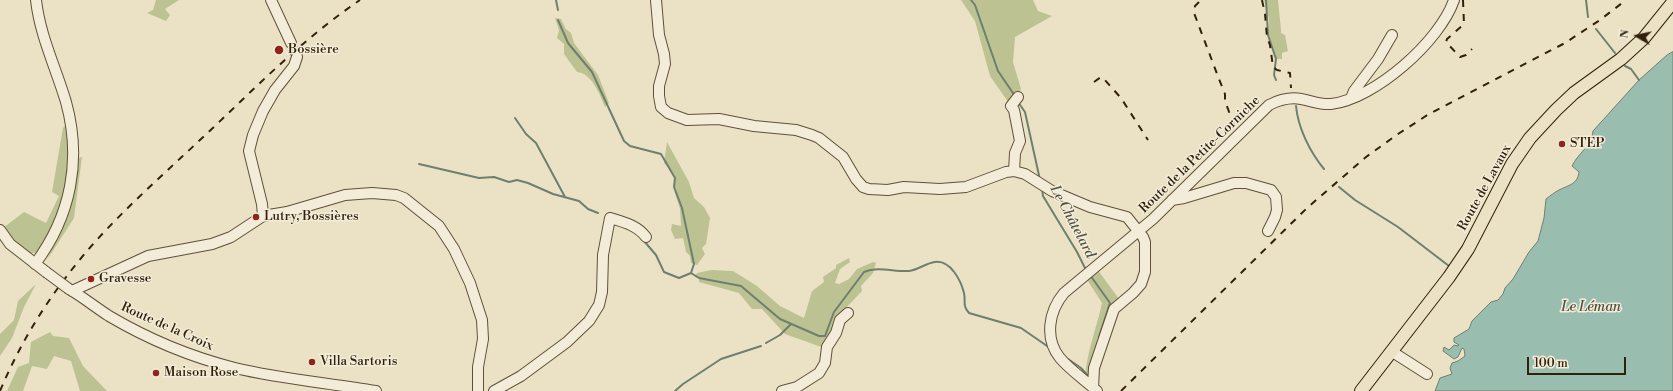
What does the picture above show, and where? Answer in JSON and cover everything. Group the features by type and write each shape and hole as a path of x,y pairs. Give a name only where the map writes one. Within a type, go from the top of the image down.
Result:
{"main road":[{"name":"Route de Lavaux","path":"1361,391 1449,277 1468,249 1512,164 1530,138 1556,110 1574,94 1621,59 1644,38 1673,2"}],"street":[{"path":"35,264 48,245 62,216 68,197 73,155 70,118 44,38 36,0"},
{"path":"270,0 291,43"},
{"path":"656,0 660,35 665,60 664,72 658,92 664,111 687,120 719,118 754,126 796,130 812,135 819,138 843,157 856,179 867,189 888,190 904,187 940,189 966,187 1006,172 1014,171 1025,174 1044,186 1090,207 1122,215 1133,224 1143,236 1145,272 1141,284 1114,309 1094,368 1095,389"},
{"name":"Route de la Petite-Corniche","path":"1095,389 1060,358 1052,342 1050,330 1051,318 1057,302 1064,293 1138,231 1172,200 1269,105 1284,99 1298,98 1327,104 1351,98 1378,85 1416,54 1433,36 1451,8 1454,0"},
{"path":"1351,98 1354,91 1378,59 1392,35"},
{"path":"263,216 249,151 253,135 263,111 275,90 294,66 297,57"},
{"path":"1014,101 1014,110 1020,141 1015,153 1014,171"},
{"path":"1172,200 1184,198 1234,183 1246,183 1271,190 1276,198 1277,210 1268,231"},
{"path":"71,290 148,256 212,244 231,237 263,216 287,212 345,195 372,193 396,194 404,198 439,226 454,249 470,283 482,320 483,339 478,367 478,391"},
{"path":"494,391 521,376 557,350 589,320 596,310 599,305 602,292 603,255 610,218 633,226 642,231 646,237"},
{"name":"Route de la Croix","path":"0,230 10,244 71,290 127,326 176,348 203,358 266,375 376,391"},
{"path":"782,391 797,387 819,373 825,363 827,347 836,333 840,320 848,313"},
{"path":"1391,351 1427,374"}],"shaded area":[{"path":"156,0 179,0 165,9 170,15 166,21 147,13 153,10"},
{"path":"961,0 1033,0 1038,11 1052,16 1015,37 1013,62 1021,89 1011,106 990,76 975,21"},
{"path":"1264,0 1278,0 1281,33 1285,35 1288,51 1282,53 1282,59 1276,59 1269,35 1269,19"},
{"path":"555,18 561,19 566,29 571,33 574,43 598,75 609,103 605,107 595,85 587,76 577,72 564,54 564,44 557,38 559,30"},
{"path":"67,124 69,169 59,216 38,252 28,254 3,228 24,212 46,223 59,196 52,192 63,128"},
{"path":"667,142 689,182 694,198 704,207 710,218 706,244 702,248 705,254 697,265 691,263 690,256 686,252 683,238 675,239 671,230 672,224 681,226 680,209 675,193 674,174 664,163"},
{"path":"82,157 74,218 47,260 68,211 75,187 78,158"},
{"path":"849,258 850,262 840,269 835,283 839,284 849,279 857,269 873,262 876,263 873,273 861,286 862,291 844,310 824,348 785,334 762,309 752,309 739,293 699,282 699,279 695,277 697,273 711,270 733,271 757,286 780,306 804,318 812,291 824,282 823,277 836,268 836,265"},
{"path":"1097,269 1122,303 1114,309 1094,382 1085,377 1086,367 1102,303 1086,278"},
{"path":"36,284 24,307 12,338 0,356 0,334 14,320 18,301"},
{"path":"50,332 53,336 69,338 83,366 107,391 80,391 71,361 54,356 47,369 32,366 23,391 7,391 18,367 29,363 31,342"}],"water":[{"name":"Le Léman","path":"1673,52 1673,391 1435,391 1440,378 1452,374 1450,368 1452,363 1465,356 1464,349 1462,348 1458,357 1454,359 1443,351 1444,347 1449,350 1454,345 1458,346 1459,345 1454,342 1454,338 1469,329 1472,321 1491,302 1498,300 1503,294 1505,288 1513,279 1529,252 1538,241 1544,218 1546,199 1557,191 1572,184 1577,179 1579,172 1572,166 1590,141 1593,131 1639,80 1667,55"}],"waterway":[{"path":"556,0 558,10"},
{"name":"Le Châtelard","path":"971,0 975,5 998,71 1015,96"},
{"path":"1266,0 1268,35 1276,59 1274,75 1276,80"},
{"path":"1586,0 1588,17"},
{"path":"558,20 568,43 592,72 624,141 630,146 661,154 675,178 674,187 682,208 694,264 691,273"},
{"path":"1596,29 1615,53"},
{"path":"1625,66 1631,69 1639,80"},
{"name":"Le Châtelard","path":"1018,102 1025,112 1040,180"},
{"path":"1296,106 1302,131 1314,155 1324,169"},
{"path":"515,118 526,134 536,143 565,197"},
{"path":"419,164 479,178 494,177 509,182 517,180 528,183 553,194 579,201 588,209 598,213"},
{"path":"1339,187 1355,200 1398,227 1449,266"},
{"name":"Le Châtelard","path":"1042,188 1043,196 1077,252 1086,270"},
{"path":"644,241 656,255 664,272 679,278 691,273"},
{"path":"691,273 699,278 741,286 780,319 819,336 825,336 834,312 864,272 875,269 909,271 935,262 941,262 946,264 958,277 965,296 966,308 969,313 1021,328 1050,348"},
{"name":"Le Châtelard","path":"1090,275 1110,303 1099,337"},
{"path":"766,343 780,335 791,324"},
{"path":"675,391 721,359 761,346"},
{"name":"Le Châtelard","path":"1068,359 1081,368 1090,378"}],"tunnel":[{"path":"291,43 297,57"}],"railway":[{"path":"0,391 19,351 41,313 66,277 108,227 138,197 285,60 340,14 360,0"},
{"path":"1262,0 1273,67 1277,70 1290,73 1291,88"},
{"path":"1463,0 1464,24 1447,39 1446,42 1460,57 1466,55 1472,49"},
{"path":"1121,391 1307,208 1366,157 1429,114 1565,43 1600,20 1626,0"},
{"path":"1199,2 1195,6 1194,13 1225,94 1225,101 1235,128"},
{"path":"1094,82 1101,77 1104,79 1121,98 1148,140"}],"place":[{"name":"Bossière","path":"279,50"},
{"name":"STEP","path":"1562,144"},
{"name":"Lutry, Bossières","path":"256,217"},
{"name":"Gravesse","path":"91,279"},
{"name":"Villa Sartoris","path":"312,362"},
{"name":"Maison Rose","path":"156,373"}]}
